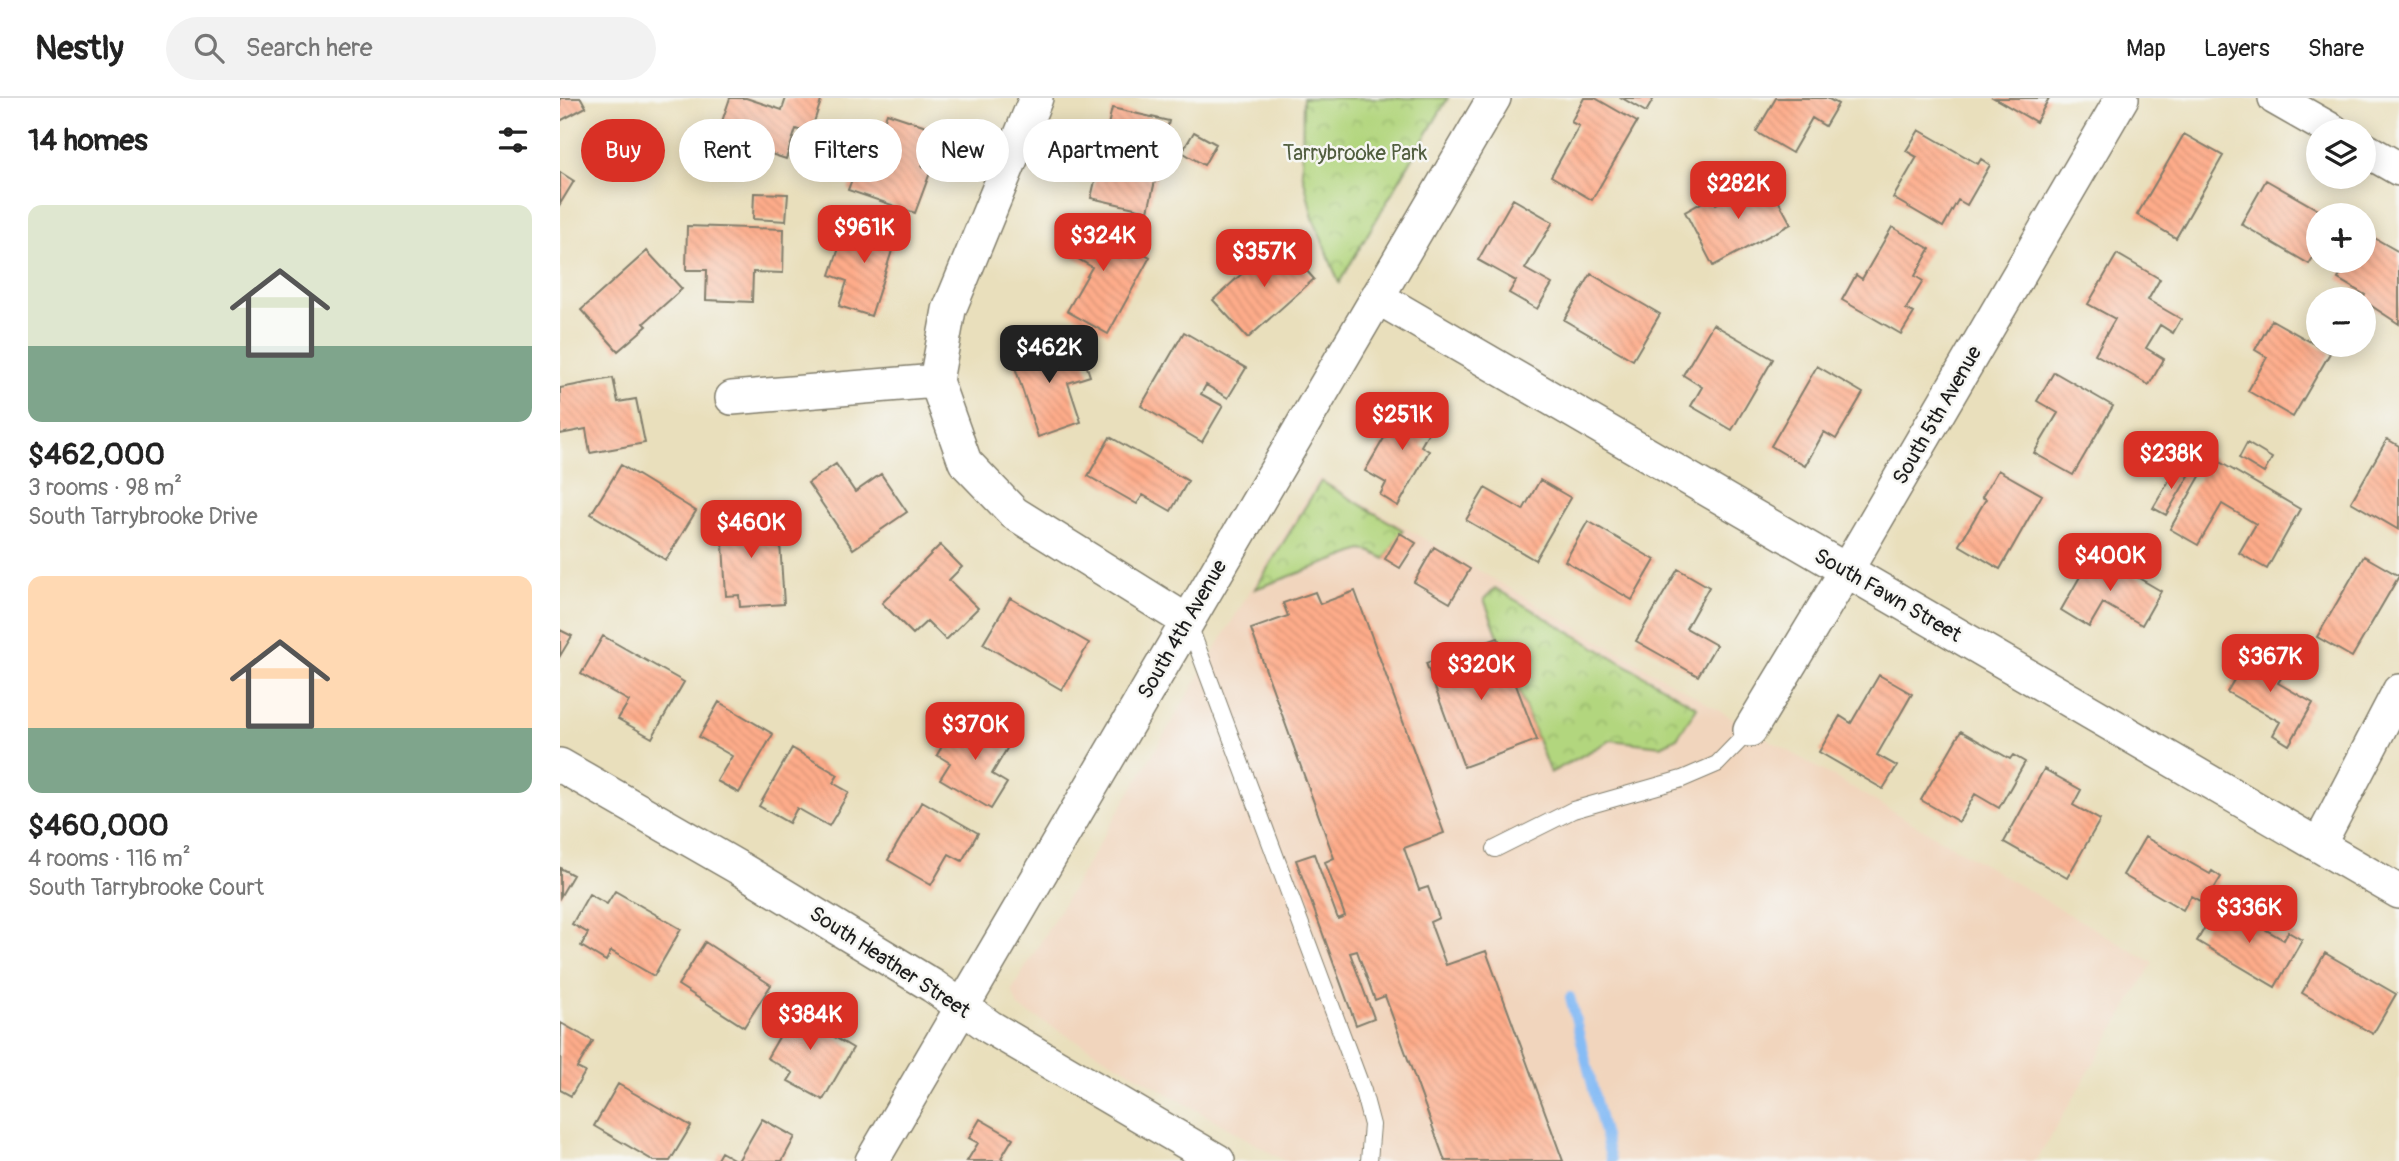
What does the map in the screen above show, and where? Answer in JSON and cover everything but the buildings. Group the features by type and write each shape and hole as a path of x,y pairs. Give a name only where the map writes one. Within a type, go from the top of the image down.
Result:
{"street":[{"path":"1036,98 948,310 936,381 965,462 1014,513 1187,621"},
{"name":"South 4th Avenue","path":"872,1161 1494,98"},
{"name":"South 5th Avenue","path":"1750,730 2122,98"},
{"path":"2275,98 2312,119"},
{"path":"2376,156 2399,169"},
{"name":"South Fawn Street","path":"1377,297 2399,892"},
{"path":"732,398 936,381"},
{"path":"2319,845 2399,691"},
{"name":"South Heather Street","path":"560,765 739,868 933,986 990,1027 1218,1161"}],"lane":[{"path":"1187,621 1363,1091 1372,1125 1369,1161"},
{"path":"1494,849 1573,810 1682,779 1717,764 1750,730"}],"shaded area":[{"path":"1318,477 2153,963 2036,1161 1285,1161 1018,1007 1012,990"}],"green space":[{"name":"Tarrybrooke Park","path":"1303,98 1448,98 1339,283 1313,218 1302,171"},
{"path":"1321,481 1403,530 1385,559 1362,550 1255,589"},
{"path":"1495,588 1697,707 1677,738 1661,746 1611,740 1550,773 1484,599"}],"waterway":[{"path":"1570,997 1611,1161"}]}
